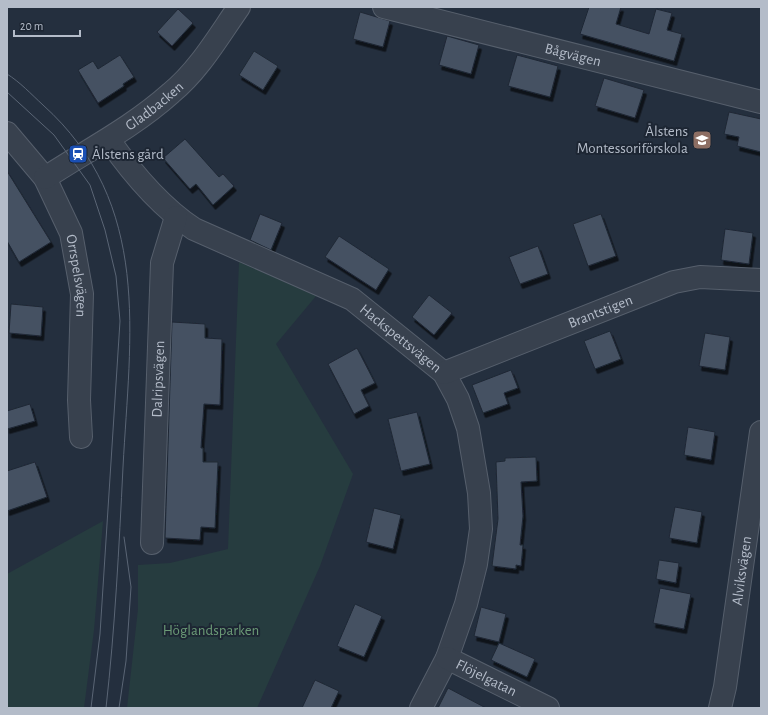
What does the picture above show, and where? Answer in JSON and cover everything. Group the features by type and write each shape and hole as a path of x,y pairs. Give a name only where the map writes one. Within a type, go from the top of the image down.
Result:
{"street":[{"name":"Gladbacken","path":"45,178 86,152 109,140 172,93 197,67 239,7"},
{"name":"Bågvägen","path":"384,7 761,102"},
{"name":"Orrspelsvägen","path":"7,133 45,178 71,233 82,294 79,400 81,437"},
{"name":"Hackspettsvägen","path":"109,140 124,161 176,217 194,229 352,300 444,373 458,399 468,428 480,493 481,530 476,564 466,604 447,658 421,708"},
{"name":"Dalripsvägen","path":"152,543 162,263 176,217"},
{"name":"Brantstigen","path":"444,373 674,282 700,277 761,280"},
{"name":"Alviksvägen","path":"720,708 725,687 756,503 761,432"},
{"name":"Flöjelgatan","path":"447,658 548,708"}],"green space":[{"name":"Höglandsparken","path":"239,262 316,296 276,344 353,474 320,566 257,708 127,708 138,609 138,565 170,563 228,549"},
{"path":"103,521 94,630 84,708 7,708 7,574"}],"building":[{"path":"589,7 621,7 616,24 649,34 656,9 672,13 667,30 682,34 674,61 580,34"},
{"path":"178,9 193,23 172,46 157,32"},
{"path":"360,12 390,21 383,47 353,39"},
{"path":"447,36 479,45 471,74 439,65"},
{"path":"254,51 278,66 263,90 239,75"},
{"path":"120,55 134,77 123,84 124,86 98,103 78,70 93,61 98,69"},
{"path":"517,55 558,66 550,97 508,86"},
{"path":"604,78 644,90 635,118 595,106"},
{"path":"729,112 761,119 761,152 737,146 739,137 724,134"},
{"path":"185,139 219,177 223,174 234,186 213,205 196,184 190,189 163,158"},
{"path":"7,171 51,242 19,262 7,241"},
{"path":"260,214 282,223 271,250 250,240"},
{"path":"601,214 616,256 588,266 573,224"},
{"path":"725,229 753,233 749,264 721,260"},
{"path":"339,236 389,269 376,290 325,257"},
{"path":"538,246 548,274 520,284 509,257"},
{"path":"429,295 452,313 434,335 412,317"},
{"path":"11,304 43,307 41,336 9,333"},
{"path":"172,322 205,324 205,338 222,339 220,405 204,404 201,448 203,448 203,462 218,462 215,528 201,527 200,540 165,538"},
{"path":"610,331 621,359 595,369 584,341"},
{"path":"705,333 730,337 725,370 699,366"},
{"path":"357,348 375,383 361,390 369,406 354,414 328,364"},
{"path":"511,370 518,388 504,393 508,404 483,413 472,385"},
{"path":"30,404 35,421 7,429 7,411"},
{"path":"417,412 430,464 401,471 388,419"},
{"path":"688,427 715,432 711,460 684,455"},
{"path":"536,457 537,481 521,482 523,516 520,545 523,545 521,566 516,565 516,569 492,566 498,519 496,462 505,461 505,458"},
{"path":"35,462 47,497 7,511 7,471"},
{"path":"675,507 702,512 697,543 669,538"},
{"path":"374,508 401,515 393,549 366,542"},
{"path":"659,560 679,563 676,583 656,579"},
{"path":"660,588 691,594 684,629 653,623"},
{"path":"355,604 382,616 364,657 337,646"},
{"path":"481,607 506,614 499,642 474,636"},
{"path":"499,643 535,659 527,677 491,660"},
{"path":"315,680 339,691 331,708 302,708"},
{"path":"448,688 486,708 438,708"}],"tram line":[{"path":"7,74 21,84 43,105 78,144 103,185 118,228 127,274 130,321 129,369 112,648 106,708"},
{"path":"7,92 54,135 90,185 105,230 116,276 120,321 100,634 91,708"},
{"path":"119,708 126,661 131,587 124,537"}],"place":[{"name":"Ålstens Montessoriförskola","path":"702,140"},
{"name":"Ålstens gård","path":"78,154"}]}
